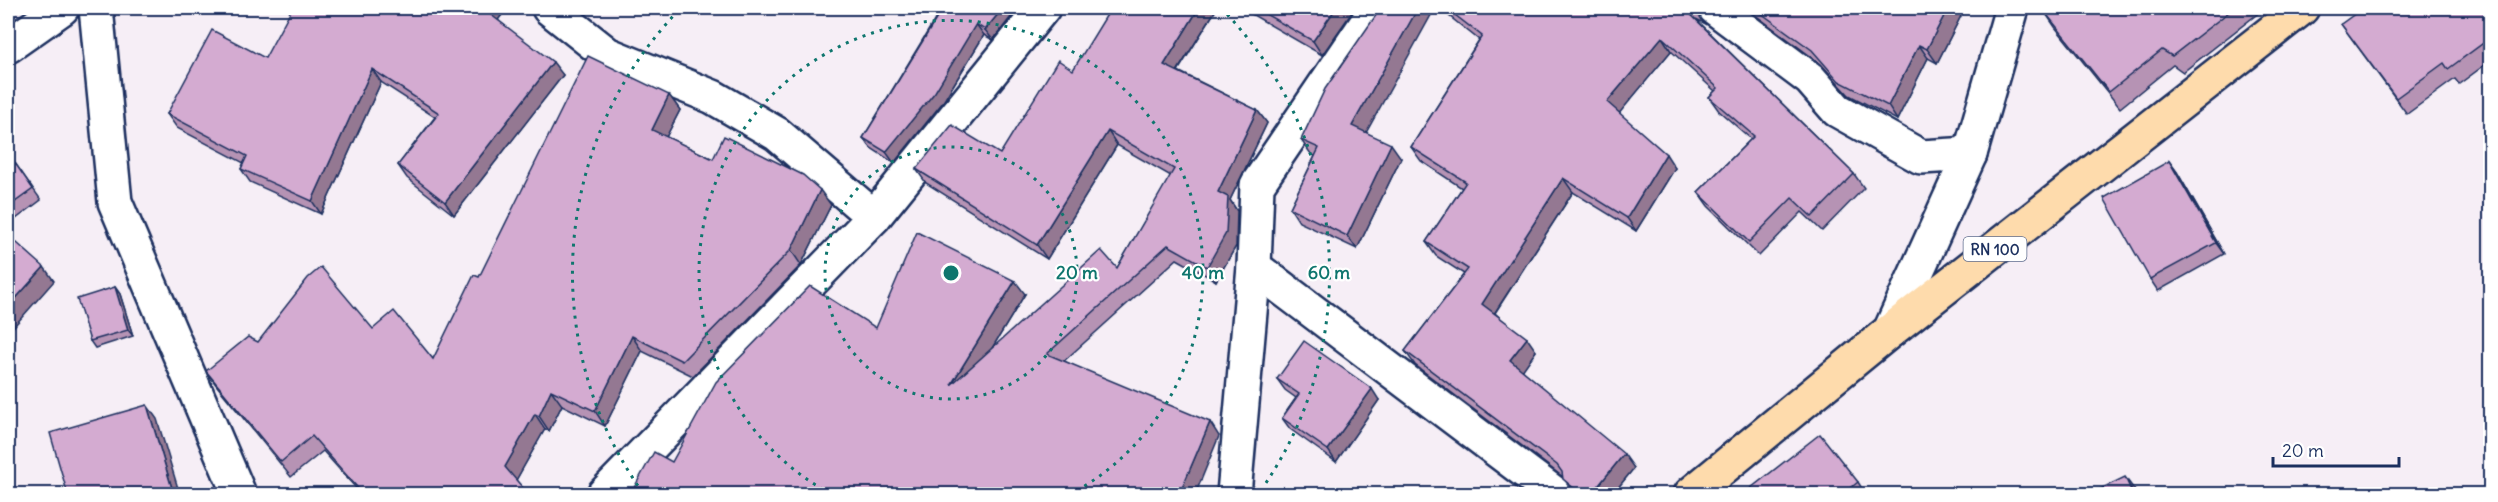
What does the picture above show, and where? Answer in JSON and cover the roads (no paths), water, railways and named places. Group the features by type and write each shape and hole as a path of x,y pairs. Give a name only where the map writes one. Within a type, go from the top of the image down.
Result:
{"main road":[{"name":"RN 100","path":"1691,495 1890,331 2302,8"}],"street":[{"path":"8,46 62,8"},
{"path":"96,8 115,202 239,495"},
{"path":"549,8 607,54 713,97 777,134 874,217"},
{"path":"604,495 874,217 1043,8"},
{"path":"1234,495 1254,267 1257,185 1377,8"},
{"path":"1715,8 1810,79 1837,110 1921,157 1970,154"},
{"path":"1890,331 1970,154 2012,8"},
{"path":"1254,267 1555,495"}]}
